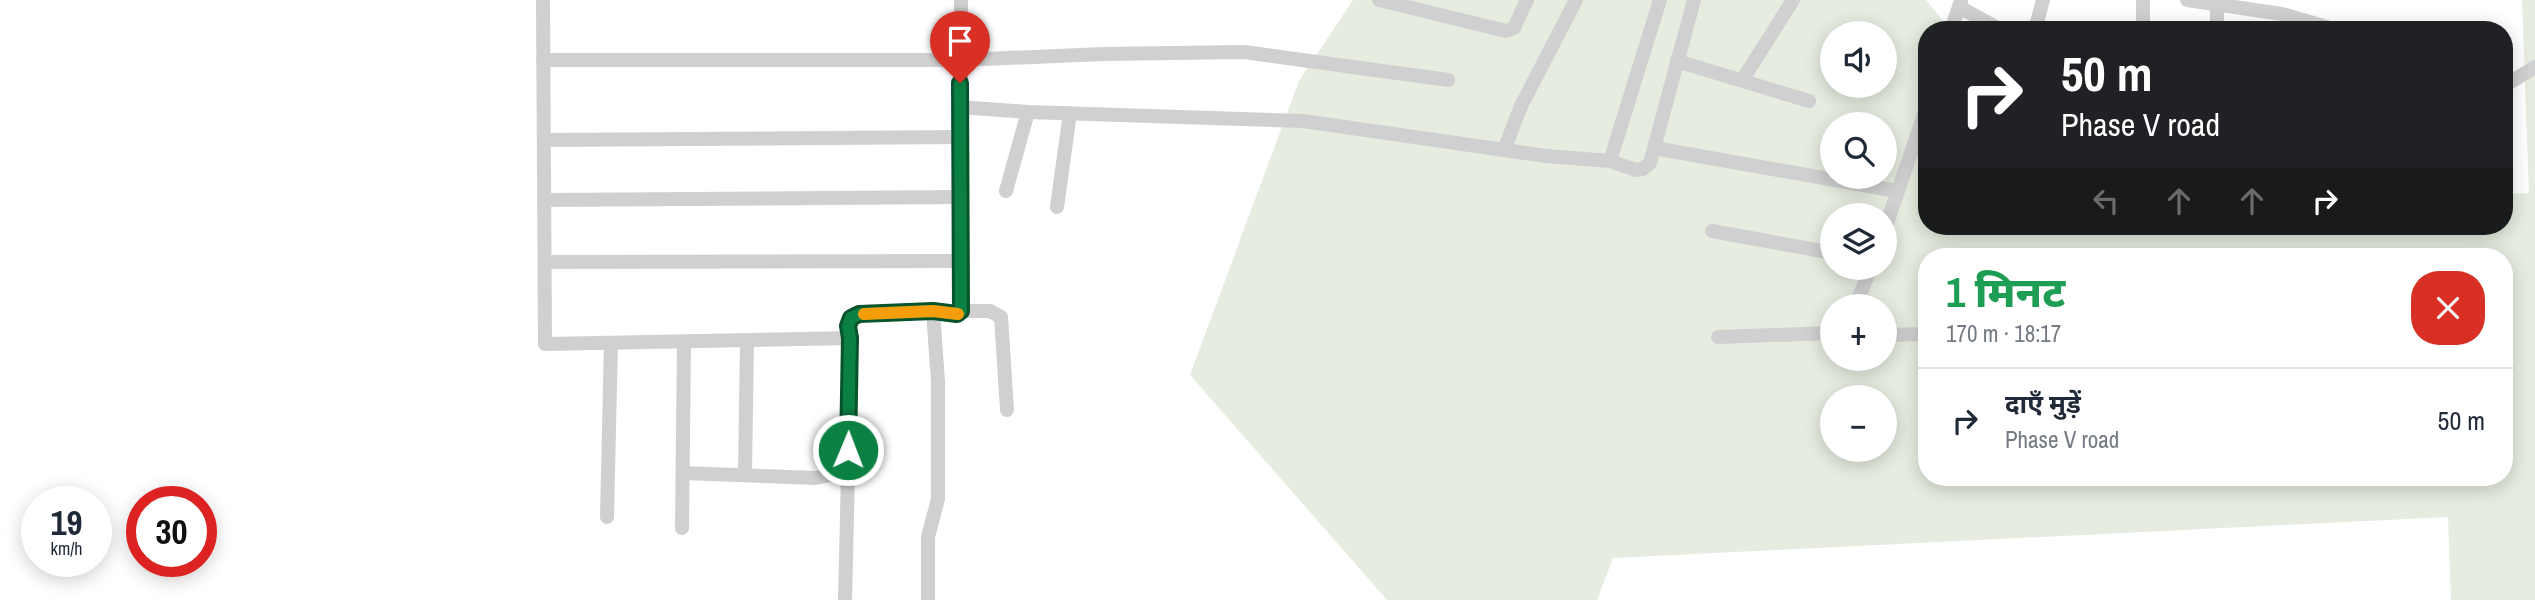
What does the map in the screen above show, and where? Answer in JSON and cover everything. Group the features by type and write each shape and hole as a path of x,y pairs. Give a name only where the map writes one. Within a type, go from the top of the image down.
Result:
{"street":[{"path":"543,0 545,344 850,338"},
{"path":"961,0 961,311"},
{"path":"1379,0 1506,31 1514,28 1527,0"},
{"path":"1504,150 1521,106 1576,0"},
{"path":"1610,161 1660,0"},
{"path":"959,107 1303,121 1546,156 1610,161 1636,170 1643,169 1650,163 1694,0"},
{"path":"1743,79 1793,0"},
{"path":"2037,21 2043,0"},
{"path":"2143,0 2143,21"},
{"path":"2187,0 2282,14 2306,21"},
{"path":"1954,21 1960,4 1987,21"},
{"path":"2217,4 2217,21"},
{"path":"543,60 960,61 1104,54 1244,52 1448,80"},
{"path":"1676,61 1809,101"},
{"path":"2513,80 2535,67"},
{"path":"1006,191 1028,111"},
{"path":"1057,207 1070,113"},
{"path":"544,140 960,137"},
{"path":"1654,148 1897,191"},
{"path":"1893,203 1918,150"},
{"path":"545,200 960,197"},
{"path":"1712,231 1820,251"},
{"path":"546,262 961,261"},
{"path":"928,600 928,537 938,499 939,382 933,311"},
{"path":"845,600 851,318 859,314 933,311 957,314 961,311 990,311 1001,317 1007,410"},
{"path":"1718,337 1820,333"},
{"path":"1897,335 1918,334"},
{"path":"745,474 747,341"},
{"path":"682,527 684,342"},
{"path":"607,517 611,343"},
{"path":"683,473 816,478 848,471"}],"shaded area":[{"path":"1353,0 1926,0 1943,21 1918,21 1918,235 2513,235 2513,194 2529,193 2522,0 2535,0 2535,600 2451,600 2448,517 1613,558 1597,600 1387,600 1190,375 1299,81"}],"slow traffic":[{"path":"864,314 933,311 958,314"}],"route":[{"path":"848,450 848,326 851,318 859,314 933,311 957,314 961,311 960,83"}]}
